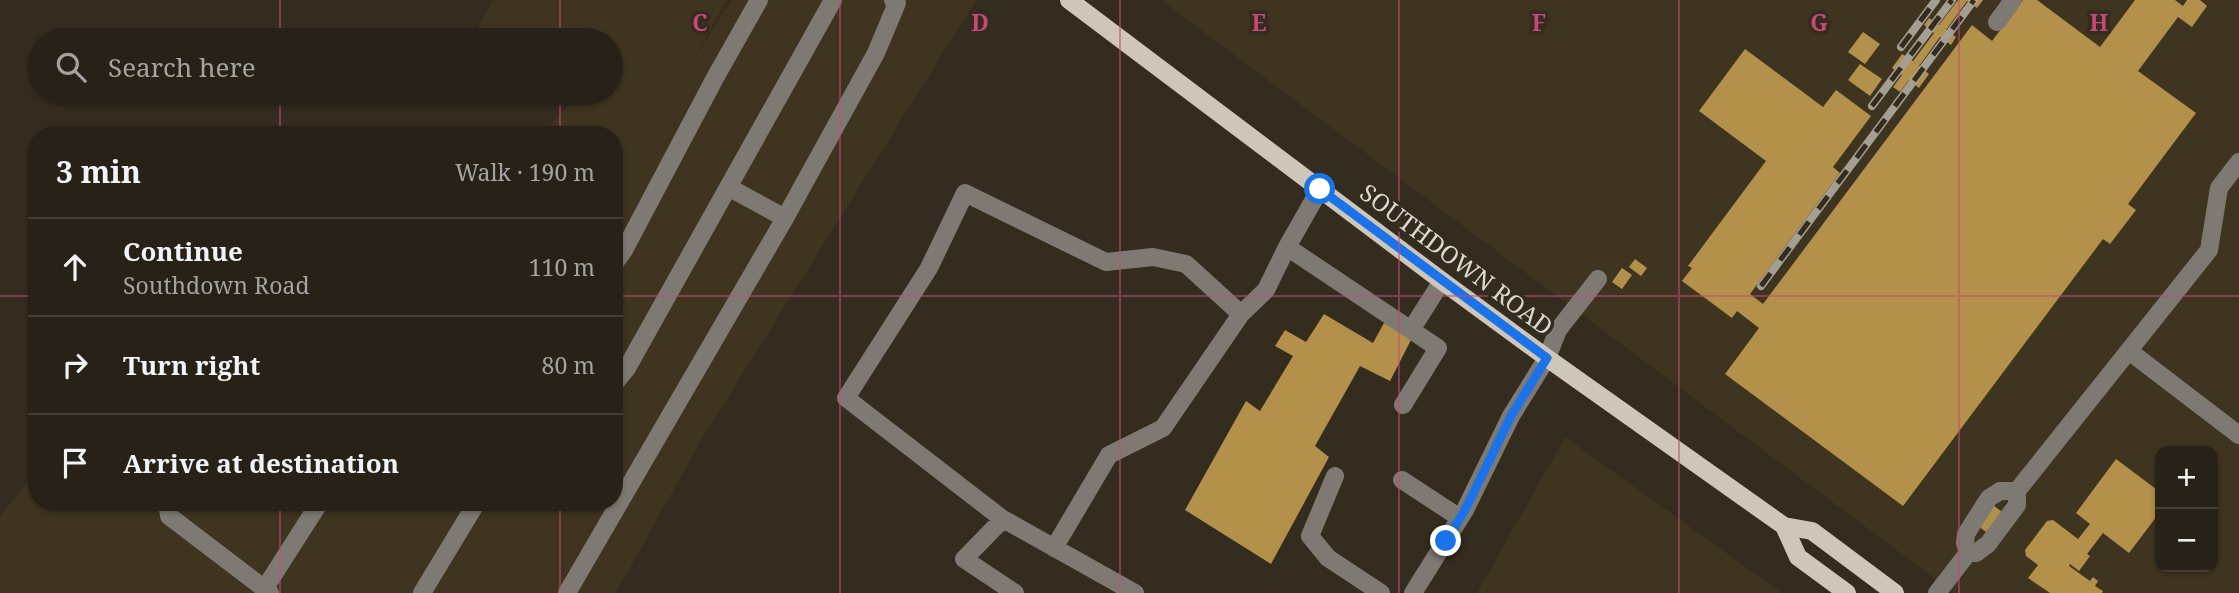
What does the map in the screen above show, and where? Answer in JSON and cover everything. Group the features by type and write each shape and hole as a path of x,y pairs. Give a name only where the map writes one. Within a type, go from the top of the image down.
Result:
{"main road":[{"name":"SOUTHDOWN ROAD","path":"1069,0 1547,358 1784,526 1812,531 1895,593"},
{"name":"SOUTHDOWN ROAD","path":"1784,526 1798,556 1847,593"}],"lane":[{"path":"623,251 759,0"},
{"path":"623,373 833,0"},
{"path":"623,497 785,218 876,53 897,3 893,0"},
{"path":"1997,22 2013,0"},
{"path":"1968,553 1976,553 1988,544 2017,505 2017,491 2209,250 2219,188 2239,162"},
{"path":"728,187 785,218"},
{"path":"1054,548 1109,455 1163,428 1241,314 1266,290 1320,189"},
{"path":"1135,593 1004,520 846,398 929,268 965,193 1106,262 1153,257 1186,264 1241,314"},
{"path":"1287,247 1438,348 1403,405"},
{"path":"1413,593 1460,518 1511,416 1547,358 1558,330 1598,279"},
{"path":"1411,330 1442,281"},
{"path":"2129,351 2239,435"},
{"path":"1335,476 1310,536 1328,558 1381,593"},
{"path":"1402,480 1460,518"},
{"path":"1968,553 1966,534 1989,498 2000,491 2017,491"},
{"path":"168,511 169,516 267,591 315,511"},
{"path":"422,593 472,511"},
{"path":"567,593 615,511"},
{"path":"1004,520 964,559 1014,593"},
{"path":"1937,593 1968,553"}],"shaded area":[{"path":"493,0 727,0 691,64 731,0 976,0 703,437 616,593 0,593 0,516 28,481 28,511 623,511 623,126 549,126 569,105 623,105 623,28 478,28"},
{"path":"1161,0 2239,0 2239,593 1954,593"},
{"path":"1565,437 1782,593 1477,593"}],"building":[{"path":"1958,0 1983,0 1977,8 1967,1 1946,30 1956,37 1951,45 1940,37 1919,66 1929,74 1919,88 1909,80 1900,92 1893,87 1902,75 1892,68 1902,54 1913,61 1934,33 1924,25 1929,18 1939,25"},
{"path":"2023,0 2037,0 2100,47 2135,0 2175,0 2183,6 2187,0 2200,0 2207,6 2192,27 2178,17 2138,71 2196,113 2128,204 2136,210 2110,244 2103,239 1903,506 1725,374 1759,328 1737,311 1732,318 1682,281 1692,268 1688,266 1766,161 1699,111 1745,49 1823,107 1836,90 1871,116 1833,167 1840,173 1750,294 1763,304 1972,25 1992,41"},
{"path":"1863,32 1880,44 1865,64 1848,52"},
{"path":"1860,64 1882,79 1870,96 1848,80"},
{"path":"1635,259 1647,268 1641,276 1629,267"},
{"path":"1622,268 1632,275 1622,289 1612,282"},
{"path":"1324,314 1373,343 1384,323 1412,338 1390,381 1360,366 1315,446 1329,457 1271,564 1185,510 1246,401 1260,411 1293,356 1275,346 1285,330 1306,342"},
{"path":"2116,459 2155,488 2155,519 2129,553 2103,533 2087,554 2090,556 2079,571 2070,564 2069,566 2090,581 2093,577 2098,581 2095,586 2103,591 2102,593 2050,593 2028,578 2038,565 2026,556 2025,550 2047,521 2053,520 2078,539 2090,524 2076,513"},
{"path":"1993,505 2002,512 1986,532 1977,525"}],"railway":[{"path":"1901,47 1936,0"},
{"path":"1872,106 1952,0"},
{"path":"1761,286 1974,0"}],"route":[{"path":"1320,189 1547,358 1511,416 1465,510 1446,541"}]}
